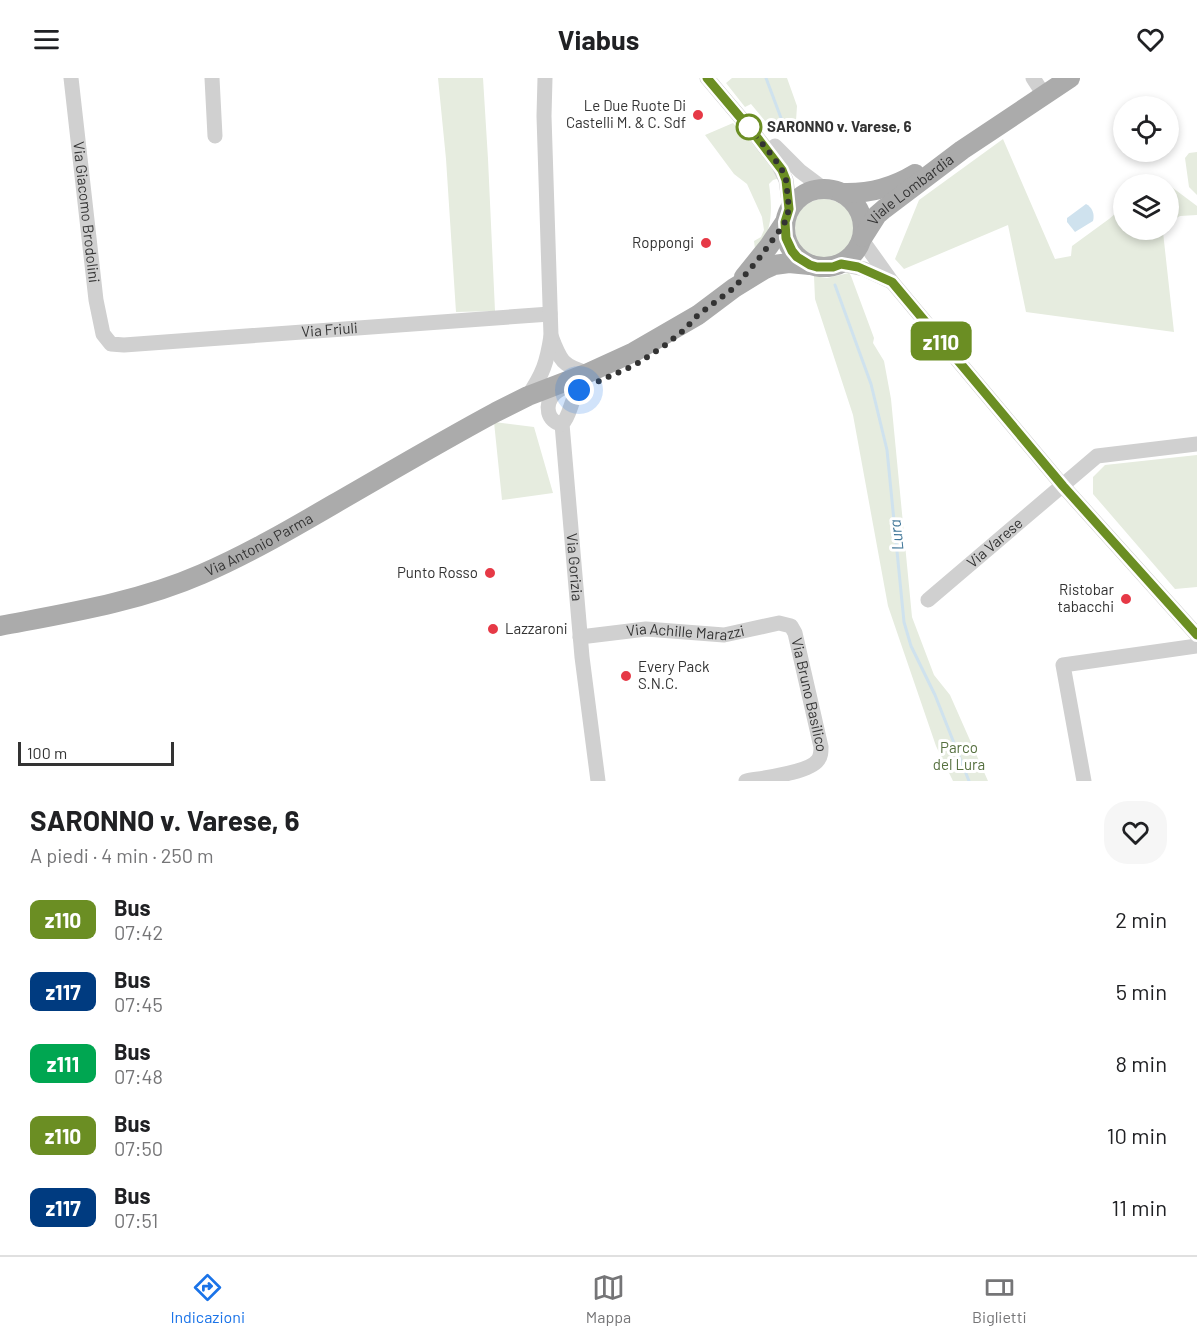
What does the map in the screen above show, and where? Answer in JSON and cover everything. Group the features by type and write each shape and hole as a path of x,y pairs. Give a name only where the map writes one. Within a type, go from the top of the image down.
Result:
{"main road":[{"name":"Viale Lombardia","path":"862,238 884,209 962,150 1070,78"},
{"name":"Viale Lombardia","path":"833,191 866,192 892,186 962,150"},
{"path":"817,189 833,191 853,202 861,213 864,227 862,238 853,255 841,264 825,268 810,265 792,251 786,238 787,216 798,198 804,194 817,189"},
{"name":"Via Antonio Parma","path":"734,288 757,261 787,216"},
{"name":"Via Antonio Parma","path":"0,626 117,602 160,590 201,574 283,534 496,412 528,396 634,352 698,315 734,288 774,265 789,263 810,265"},
{"name":"Via Antonio Parma","path":"496,412 548,402 603,380 645,359 664,346 698,315"}],"street":[{"name":"Via Giacomo Brodolini","path":"71,78 96,300 103,334 111,344"},
{"path":"212,78 215,136"},
{"path":"528,396 545,366 551,336 544,116 545,78"},
{"path":"706,78 778,164 786,180 787,216"},
{"path":"715,78 796,168 833,191"},
{"path":"1033,78 1044,95"},
{"path":"862,238 892,282 1063,486 1197,635"},
{"path":"841,264 864,269 892,282"},
{"name":"Via Friuli","path":"111,344 124,345 550,314"},
{"path":"551,336 559,356 566,364 573,369 588,373"},
{"path":"548,402 553,394 588,373"},
{"name":"Via Gorizia","path":"579,390 562,424 580,637 598,781"},
{"name":"Via Gorizia","path":"548,402 549,415 555,423 562,424"},
{"name":"Via Varese","path":"928,600 1097,456 1197,444"},
{"name":"Via Achille Marazzi","path":"580,637 646,628 724,635 779,623 791,626"},
{"name":"Via Bruno Basilico","path":"746,781 806,769 817,762 820,754 795,633 791,626"},
{"path":"1084,781 1063,665 1197,646"}],"green space":[{"path":"438,78 483,78 495,311 456,312"},
{"path":"732,78 787,78 797,106 796,121 782,132 775,133 751,104 745,107 726,83"},
{"path":"733,123 771,164 780,178 769,184 771,210 769,228 766,236 755,249 754,241 761,237 764,230 762,217 747,184 734,174 705,135"},
{"path":"1003,139 1055,259 1071,256 1072,246 1113,216 1113,240 1164,240 1174,332 1026,312 1008,225 904,269 895,259 919,200"},
{"path":"1197,152 1197,195 1189,187 1185,158 1189,153"},
{"path":"1179,192 1197,206 1197,215 1180,216"},
{"path":"824,199 845,208 854,229 845,250 824,259 803,250 794,229 803,208"},
{"name":"Parco del Lura","path":"849,273 874,338 873,343 884,361 891,399 912,617 934,675 950,695 988,781 953,781 936,746 888,606 853,415 815,299 814,276 827,278"},
{"path":"494,422 534,427 553,493 502,500"},
{"path":"1197,455 1197,587 1175,589 1093,494 1093,477 1105,465"}],"water":[{"path":"1086,204 1092,211 1093,221 1075,232 1067,222 1067,218"}],"waterway":[{"name":"Lura","path":"766,78 784,126"},
{"name":"Lura","path":"835,285 871,384 887,450 904,622 911,646 935,695 969,781"}],"bus line":[{"name":"z110","path":"707,78 782,170 786,180 789,209 785,222 786,238 797,257 817,267 833,267 841,264 858,267 892,282 1063,486 1197,635"}],"place":[{"name":"Le Due Ruote Di Castelli M. & C. Sdf","path":"698,115"},
{"name":"SARONNO v. Varese, 6","path":"749,127"},
{"name":"Roppongi","path":"706,243"},
{"name":"Punto Rosso","path":"490,573"},
{"name":"Ristobar tabacchi","path":"1126,599"},
{"name":"Lazzaroni","path":"493,629"},
{"name":"Every Pack S.N.C.","path":"626,676"}],"route":[{"path":"579,390 635,365 683,331 698,315 734,288 780,230 789,209 786,180 774,158 744,121 749,127"}]}
